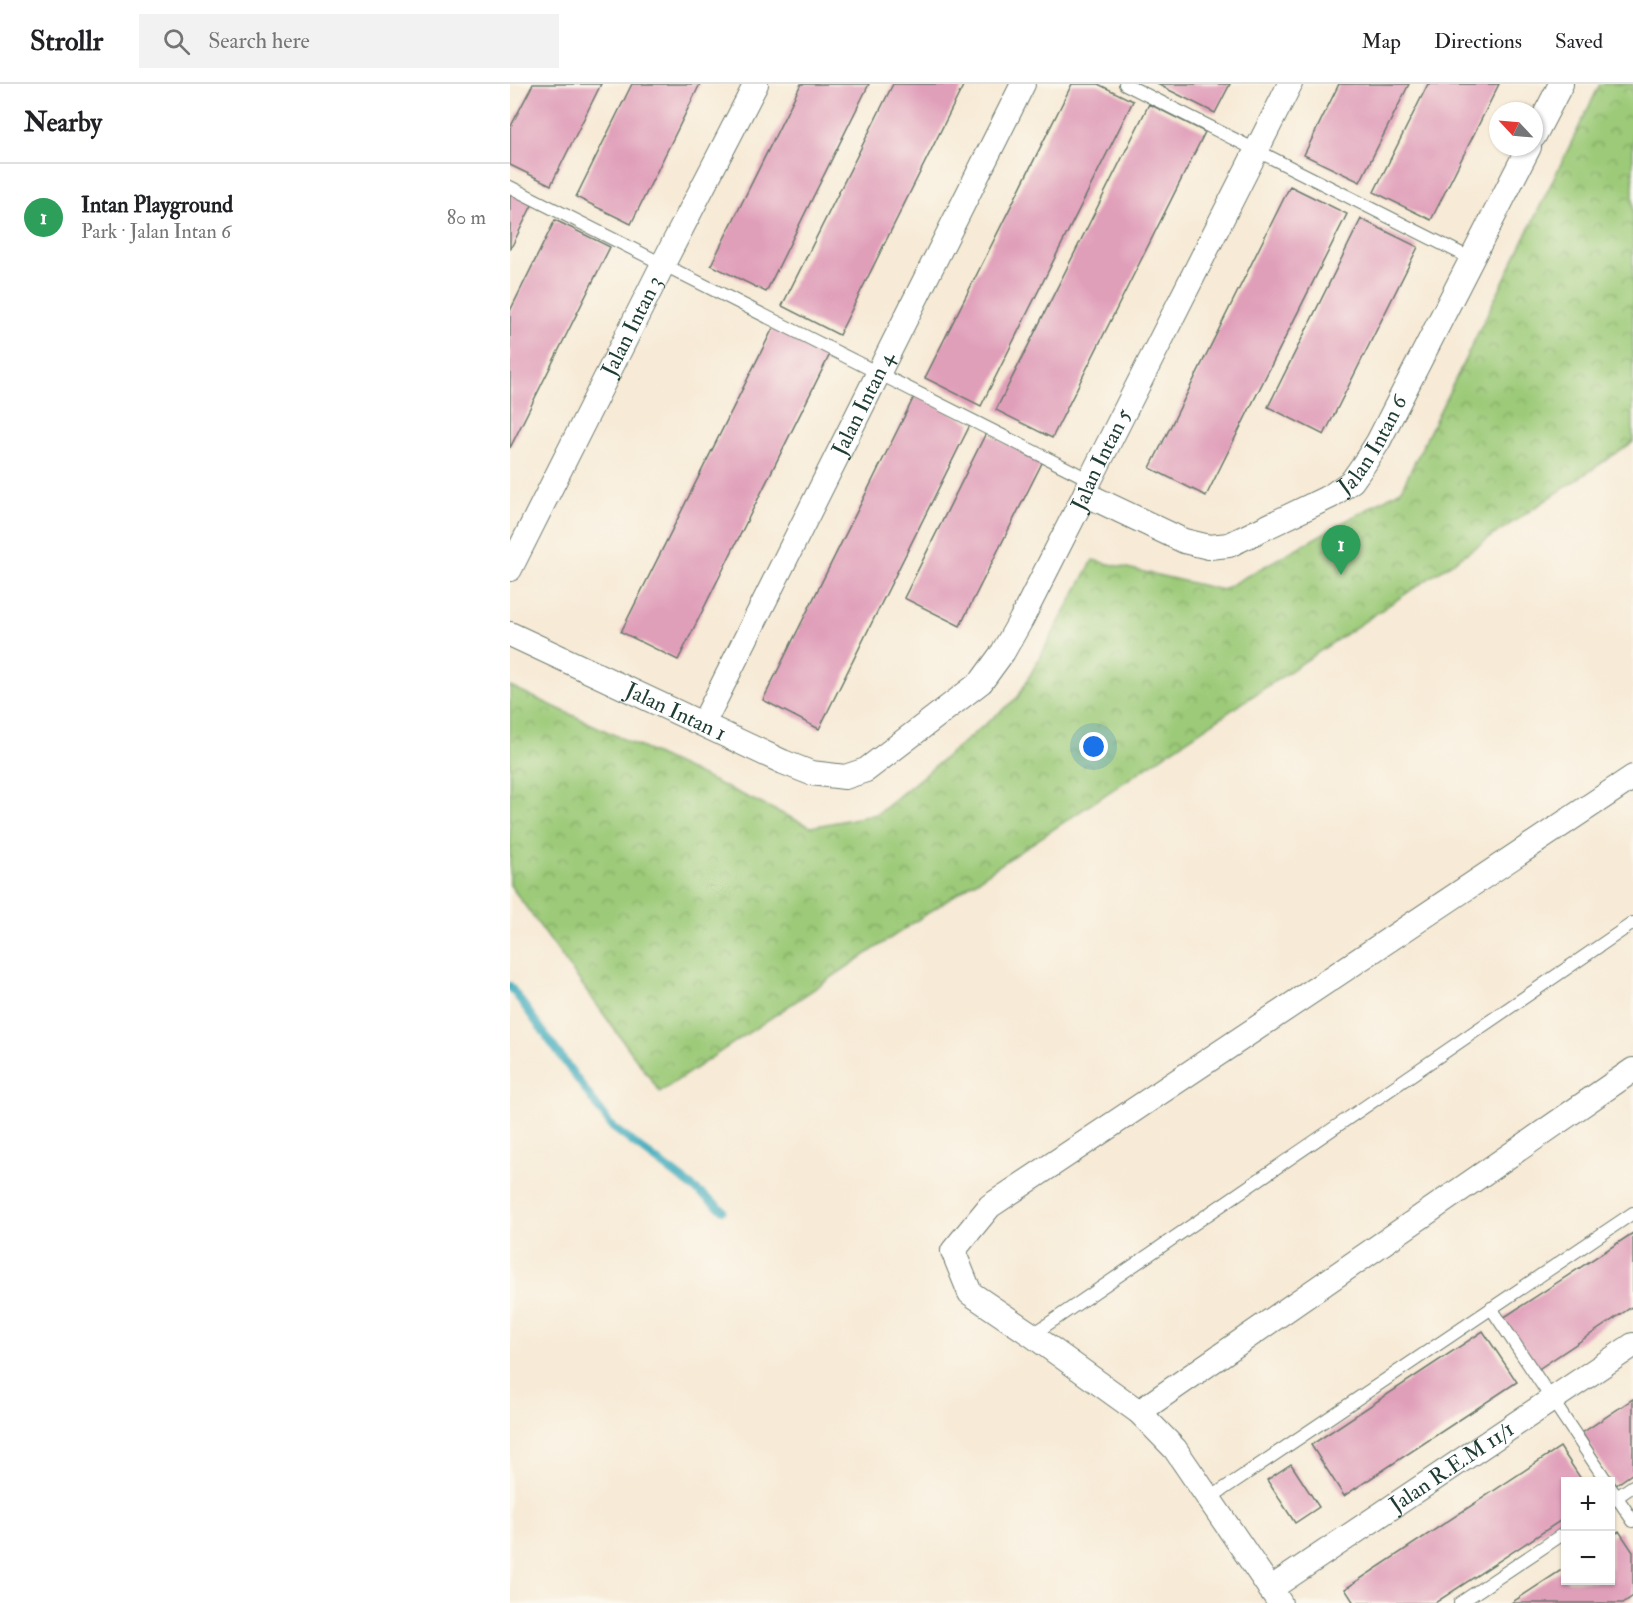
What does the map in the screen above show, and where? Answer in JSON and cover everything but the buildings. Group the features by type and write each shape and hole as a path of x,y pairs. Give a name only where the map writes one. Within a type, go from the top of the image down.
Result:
{"street":[{"name":"Jalan Intan 3","path":"510,569 756,84"},
{"name":"Jalan Intan 4","path":"703,724 1023,84"},
{"name":"Jalan Intan 5","path":"845,777 866,770 981,682 1003,652 1290,84"},
{"path":"1543,119 1561,84"},
{"name":"Jalan Intan 6","path":"1087,487 1184,541 1209,547 1229,545 1331,496 1352,481 1378,442 1524,156"},
{"name":"Jalan Intan 1","path":"510,633 783,762 811,773 845,777"},
{"path":"1275,1596 1175,1449 1139,1412 970,1293 952,1251 990,1206 1633,777"},
{"path":"1139,1412 1633,1070"},
{"name":"Jalan R.E.M 11/1","path":"1275,1596 1633,1345"}],"lane":[{"path":"1125,84 1472,259"},
{"path":"510,187 879,373 1087,487"},
{"path":"1032,1335 1633,923"},
{"path":"1210,1498 1633,1213"},
{"path":"1491,1308 1604,1477"},
{"path":"1615,1494 1633,1486"},
{"path":"1615,1498 1633,1521"},
{"path":"1460,1603 1561,1535"}],"green space":[{"path":"1600,84 1633,84 1633,442 660,1092 510,885 510,686 811,827 877,814 1018,697 1093,560 1222,590 1401,490"}],"waterway":[{"path":"510,986 612,1127 723,1210"}],"place":[{"name":"Intan Playground","path":"1341,575"}]}
